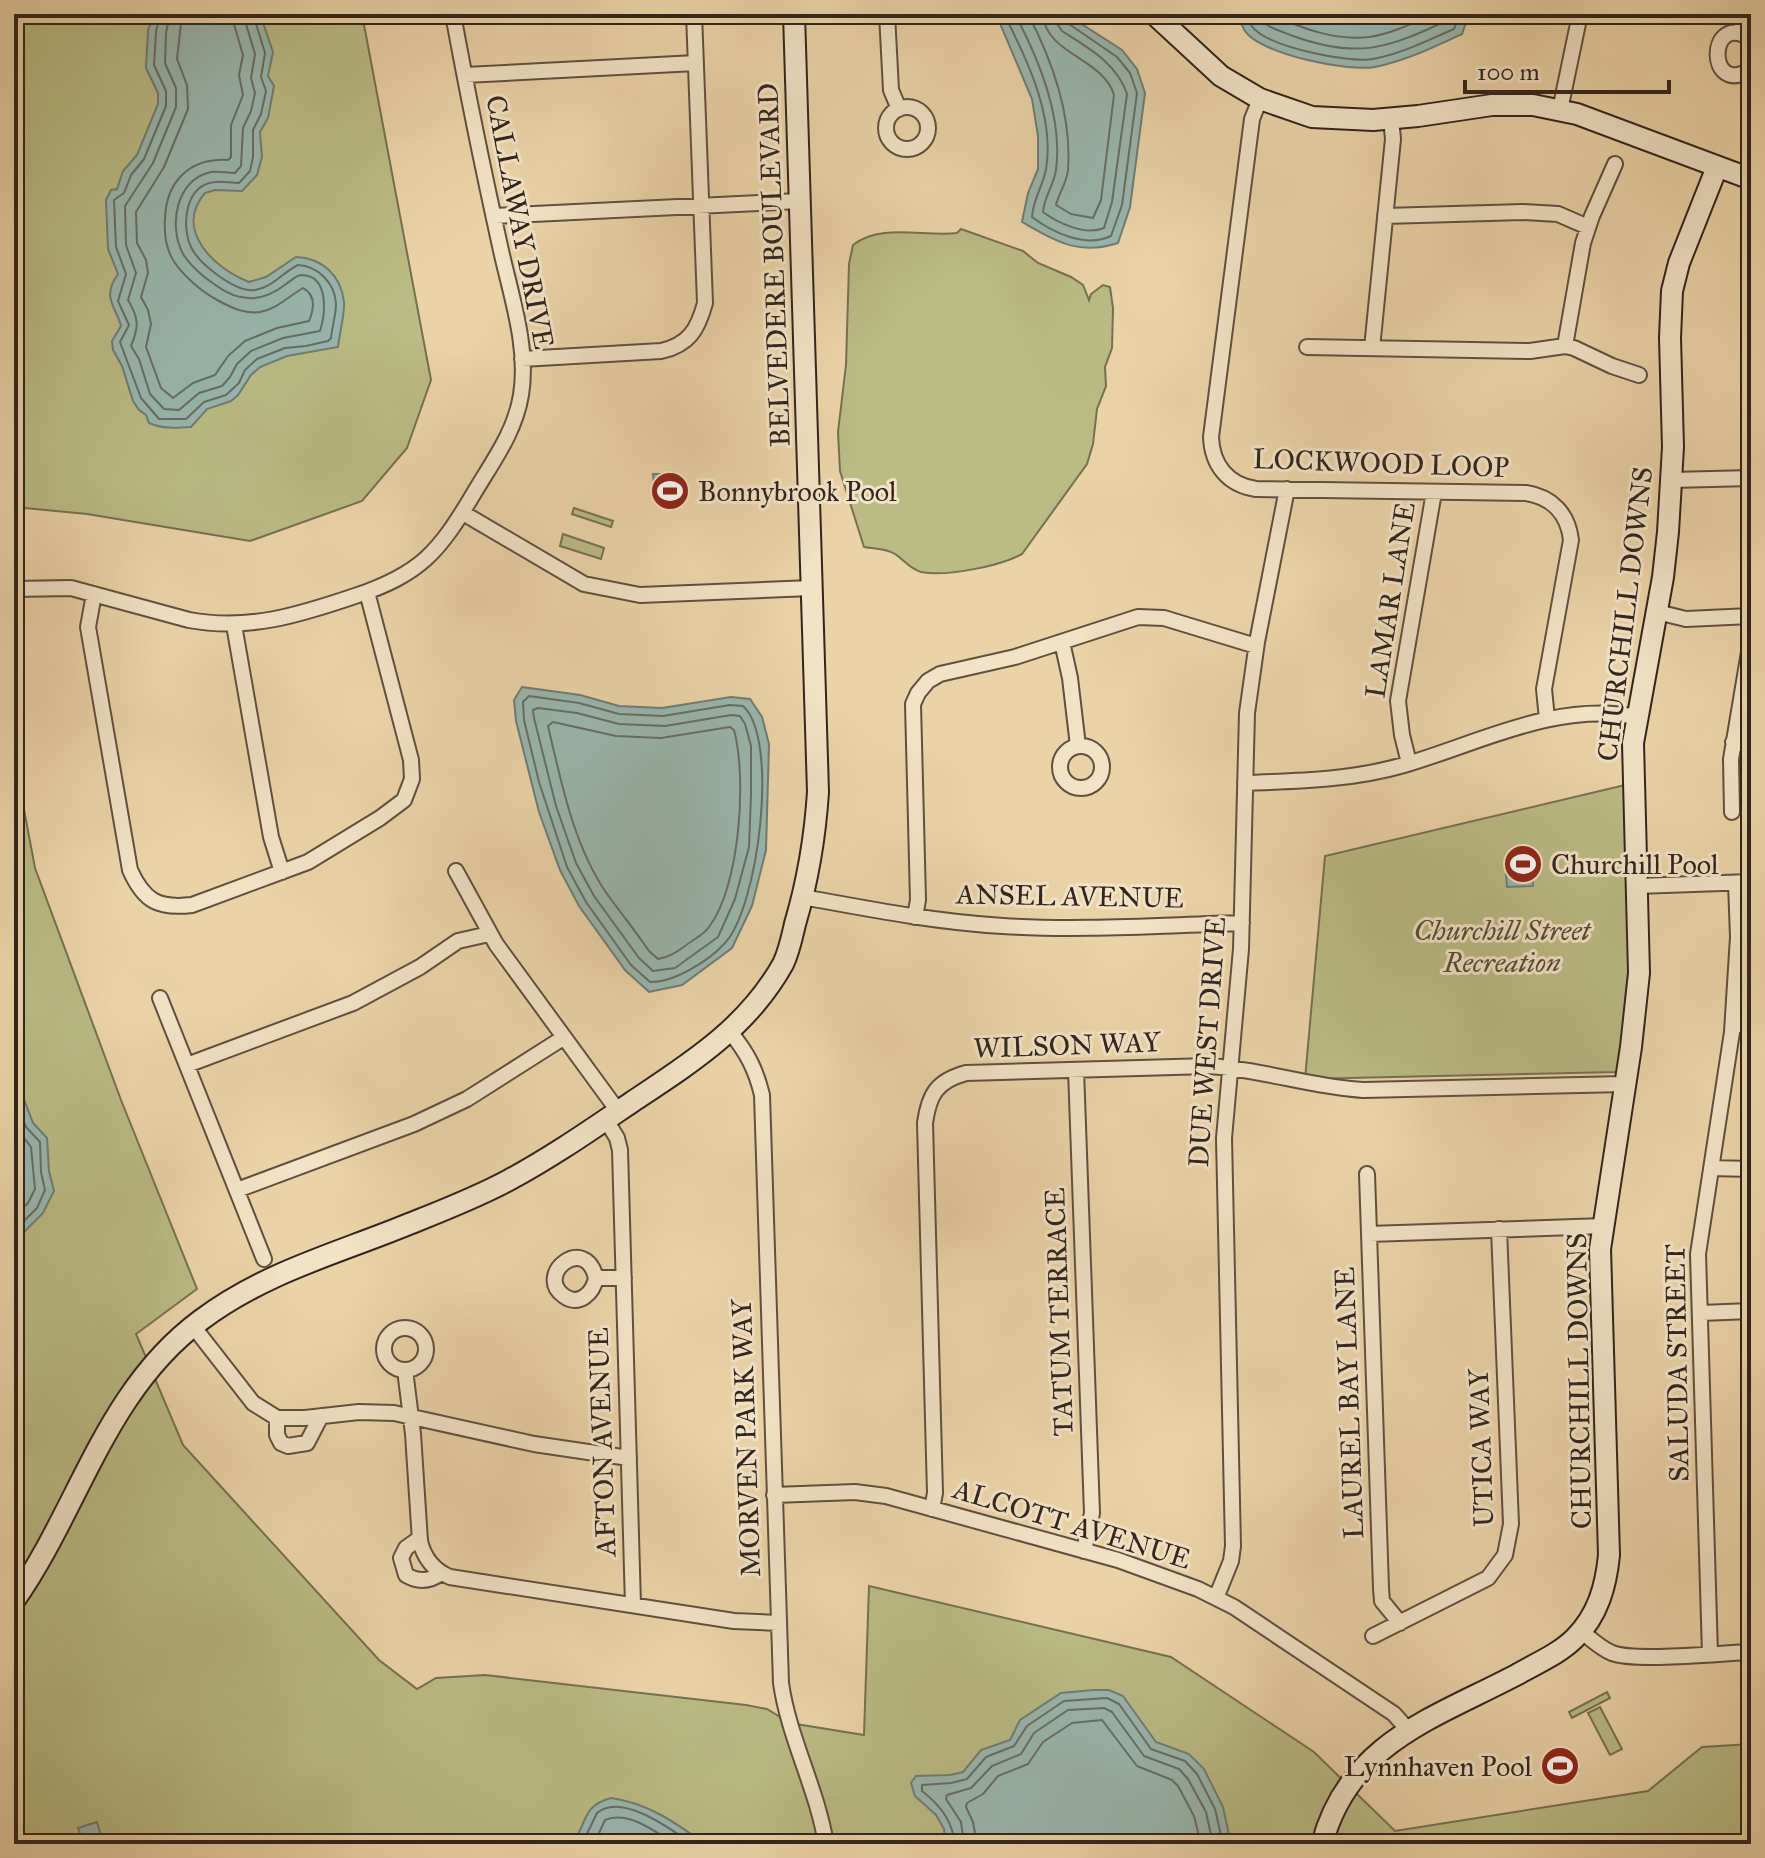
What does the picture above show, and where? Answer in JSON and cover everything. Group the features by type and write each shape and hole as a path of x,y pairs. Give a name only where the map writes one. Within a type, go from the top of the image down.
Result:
{"street":[{"name":"CALLAWAY DRIVE","path":"14,589 71,588 189,620 234,625 280,619 392,584 425,561 463,513 506,440 517,414 522,359 516,315 453,14"},
{"path":"522,359 661,351 676,348 689,338 699,324 705,303 694,14"},
{"name":"BELVEDERE BOULEVARD","path":"14,1601 53,1536 107,1428 136,1385 165,1351 193,1326 230,1299 271,1276 400,1227 506,1182 612,1116 688,1065 730,1032 761,999 785,961 803,897 815,836 818,792 794,14"},
{"path":"887,14 891,90 899,109"},
{"path":"1154,14 1221,76 1260,99 1312,117 1391,119 1511,103 1577,114 1751,179"},
{"path":"1560,110 1580,14"},
{"path":"1744,14 1746,36 1733,33 1721,41 1716,54 1717,61 1727,72 1734,74 1751,69"},
{"path":"465,75 696,63"},
{"name":"LOCKWOOD LOOP","path":"1260,99 1252,119 1211,449 1219,468 1236,483 1256,489 1539,495 1557,508 1565,519 1571,540 1544,689 1547,719"},
{"path":"1372,348 1393,139 1391,119"},
{"path":"1565,346 1577,270 1588,227 1615,164"},
{"name":"CHURCHILL DOWNS","path":"1322,1844 1333,1813 1351,1782 1379,1750 1554,1655 1581,1631 1604,1592 1609,1555 1599,1268 1639,973 1632,770 1637,717 1667,547 1672,480 1672,291 1679,263 1717,167"},
{"path":"494,216 800,201"},
{"path":"1385,216 1523,212 1558,214 1588,227"},
{"path":"1307,347 1530,351 1565,346 1639,375"},
{"path":"1672,480 1751,478"},
{"name":"DUE WEST DRIVE","path":"1216,1598 1231,1561 1233,1546 1224,1138 1242,923 1247,713 1256,646 1287,489"},
{"name":"LAMAR LANE","path":"1409,763 1398,701 1434,492"},
{"path":"463,513 584,584 615,592 640,595 811,588"},
{"path":"94,594 88,627 130,870 139,889 153,902 172,907 192,905 308,862 404,800 412,779 411,760 367,592"},
{"path":"1657,612 1686,619 1751,618"},
{"path":"915,917 918,900 913,704 928,681 940,674 1015,657 1124,620 1151,616 1256,646"},
{"path":"234,625 271,837 282,872"},
{"path":"1732,812 1733,742 1751,640"},
{"path":"1062,642 1074,703 1078,746"},
{"path":"1245,783 1332,779 1366,774 1547,719 1608,713 1637,717"},
{"path":"1733,742 1751,745"},
{"name":"AFTON AVENUE","path":"456,871 489,934 563,1038 612,1116 620,1150 633,1605"},
{"path":"1637,886 1744,883"},
{"name":"SALUDA STREET","path":"1710,1654 1698,1254 1733,1024 1744,883"},
{"name":"ANSEL AVENUE","path":"803,897 915,917 1039,928 1242,923"},
{"path":"187,1065 353,1003 420,967 458,941 489,934"},
{"path":"160,998 264,1259"},
{"path":"1733,1024 1751,1026"},
{"name":"MORVEN PARK WAY","path":"730,1032 753,1065 762,1095 778,1623 785,1712 815,1798 826,1844"},
{"path":"237,1190 414,1124 467,1099 563,1038"},
{"name":"WILSON WAY","path":"932,1509 935,1493 925,1123 928,1104 937,1089 949,1078 966,1073 1230,1067 1352,1089 1625,1084"},
{"name":"TATUM TERRACE","path":"1076,1070 1092,1513 1084,1551"},
{"path":"1711,1168 1751,1169"},
{"name":"LAUREL BAY LANE","path":"1367,1174 1381,1588 1382,1601 1400,1623"},
{"path":"1369,1234 1604,1226"},
{"name":"UTICA WAY","path":"1373,1636 1488,1578 1499,1566 1509,1541 1499,1229"},
{"path":"596,1278 624,1278"},
{"path":"1701,1313 1751,1311"},
{"path":"193,1326 253,1403 277,1418 378,1412 534,1444 629,1458"},
{"path":"405,1370 412,1417 420,1538 423,1553 441,1573 450,1577 734,1621 778,1623"},
{"path":"277,1418 277,1435 281,1443 299,1446 307,1443 321,1416"},
{"name":"ALCOTT AVENUE","path":"774,1495 869,1493 1156,1573 1216,1598 1293,1645 1394,1714 1409,1731"},
{"path":"420,1538 406,1548 401,1558 406,1575 414,1580 425,1580 441,1573"},
{"path":"1581,1631 1601,1648 1615,1654 1751,1652"}],"green space":[{"path":"14,14 362,14 431,380 407,448 362,501 250,541 87,514 14,507"},
{"path":"961,229 1023,251 1038,263 1071,277 1083,285 1089,300 1091,294 1103,285 1110,287 1112,348 1105,367 1106,386 1097,409 1087,464 1022,554 973,569 921,572 891,552 864,547 840,471 838,432 846,365 849,264 853,245 876,234 944,234 957,233"},
{"path":"574,508 613,521 611,527 572,514"},
{"path":"563,534 604,548 601,559 560,546"},
{"path":"14,756 35,868 121,1100 197,1289 136,1334 183,1445 379,1660 417,1689 436,1678 485,1675 746,1705 767,1709 790,1723 864,1735 869,1586 1171,1657 1314,1752 1395,1831 1648,1791 1702,1747 1751,1744 1751,1844 14,1844"},
{"name":"Churchill Street Recreation","path":"1625,785 1631,941 1619,1072 1305,1079 1325,856"},
{"path":"1607,1692 1610,1698 1572,1718 1569,1712"},
{"path":"1600,1707 1622,1749 1610,1755 1588,1713"}],"water":[{"path":"153,14 260,14 273,52 268,76 274,86 268,118 260,132 262,157 257,175 242,191 215,190 205,193 196,207 196,234 202,246 223,268 249,282 266,277 296,257 314,261 334,276 344,302 338,347 287,356 260,367 238,395 231,401 207,409 191,427 164,427 149,423 133,401 112,341 121,326 110,296 118,274 108,249 106,200 111,190 117,189 123,171 137,155 158,104 158,93 146,68 148,31"},
{"path":"996,14 1066,14 1122,50 1137,69 1145,93 1130,207 1118,243 1104,247 1079,247 1057,240 1022,222 1028,193 1038,169 1038,136 1032,99"},
{"path":"1238,14 1469,14 1462,34 1397,61 1362,68 1306,60 1268,47 1245,31"},
{"name":"Bonnybrook Pool","path":"653,474 667,474 668,482 685,481 686,500 655,501"},
{"path":"522,687 580,695 619,706 662,708 731,697 750,699 762,717 769,744 766,850 752,906 732,948 682,985 649,992 625,970 579,906 560,870 539,812 516,721 514,700"},
{"name":"Churchill Pool","path":"1532,854 1533,886 1507,887 1506,874 1514,874 1513,855"},
{"path":"14,1018 22,1032 19,1086 33,1123 47,1138 54,1191 43,1213 14,1242"},
{"path":"1109,1690 1123,1696 1156,1742 1189,1754 1204,1769 1223,1807 1231,1844 946,1844 944,1829 936,1815 915,1796 911,1783 916,1776 963,1772 981,1750 1010,1740 1020,1720 1061,1693"},
{"name":"Lynnhaven Pool","path":"1570,1754 1579,1770 1553,1783 1542,1761 1552,1756 1555,1762"},
{"path":"611,1798 649,1809 705,1844 572,1844 594,1806"},
{"path":"97,1822 102,1839 110,1837 112,1844 84,1844 78,1828"}],"place":[{"name":"Bonnybrook Pool","path":"670,491"},
{"name":"Churchill Pool","path":"1523,864"},
{"name":"Lynnhaven Pool","path":"1560,1766"}]}
